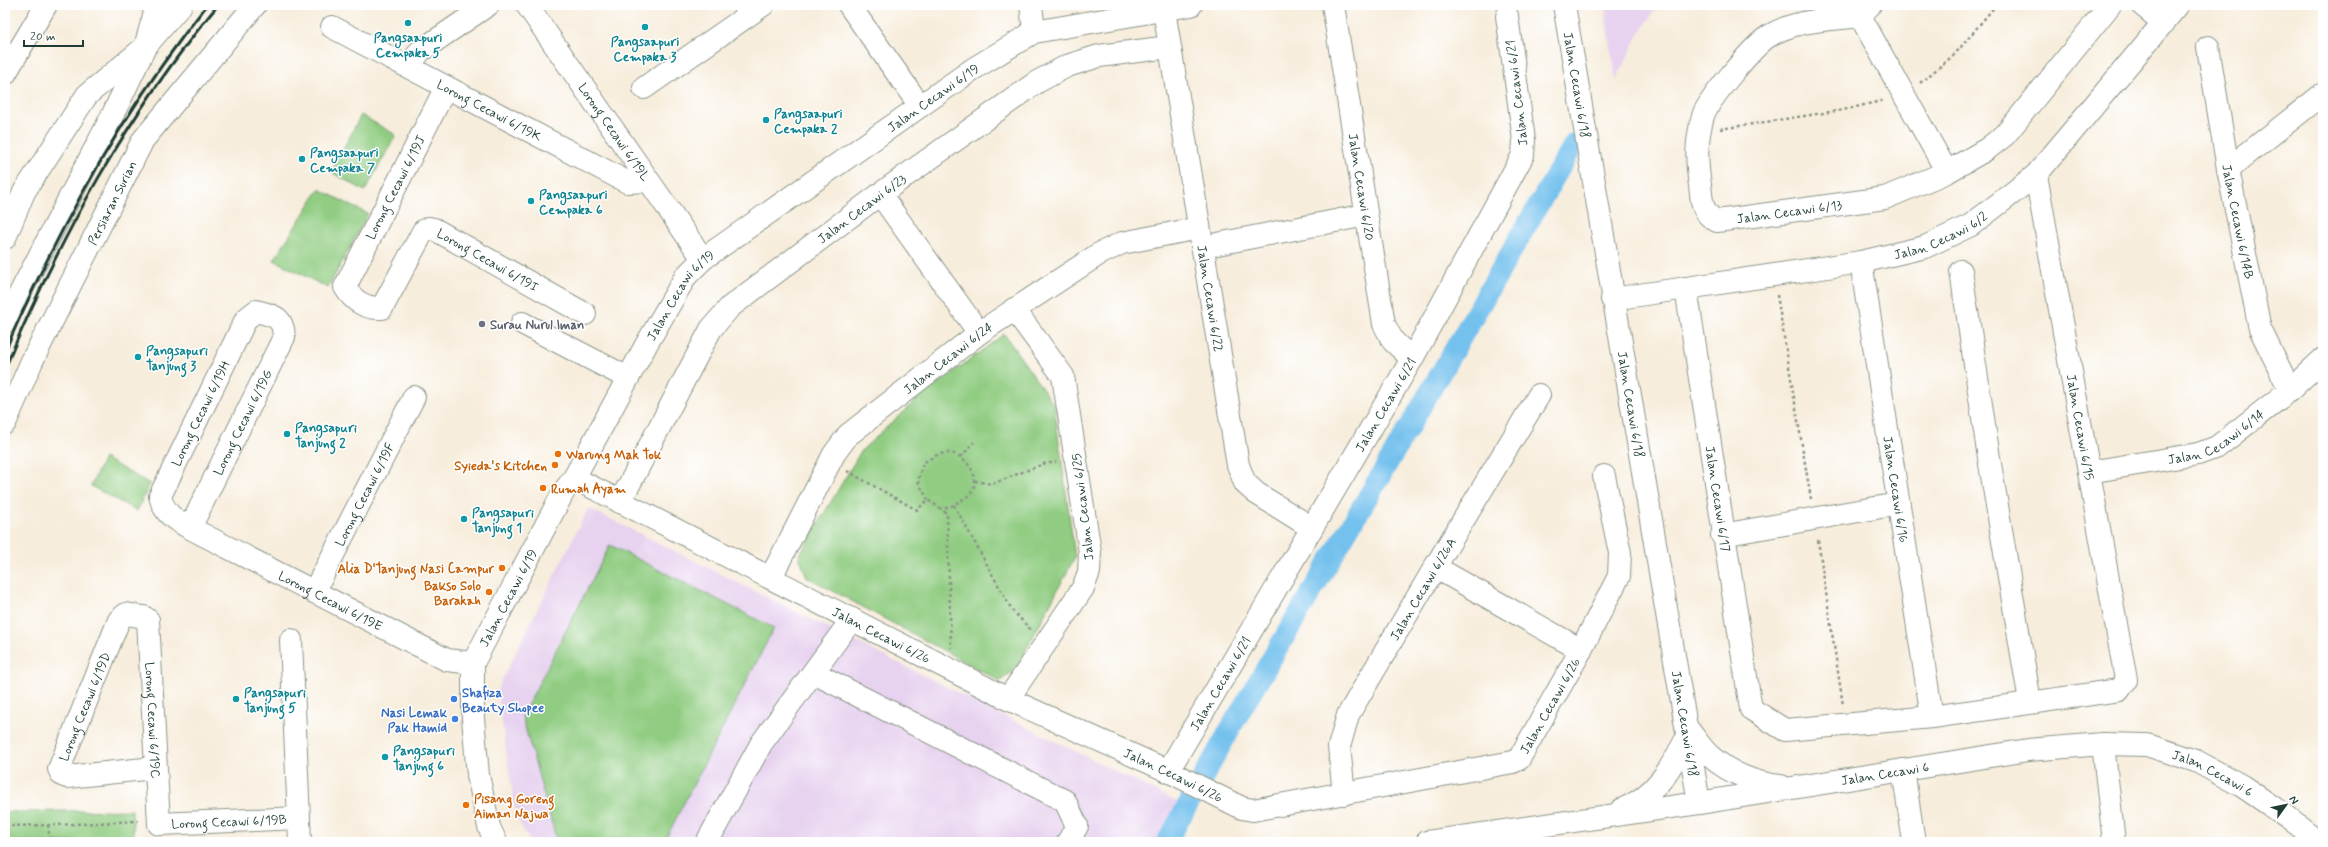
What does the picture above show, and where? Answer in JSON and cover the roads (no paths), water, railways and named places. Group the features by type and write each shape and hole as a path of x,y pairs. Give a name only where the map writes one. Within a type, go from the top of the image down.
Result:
{"main road":[{"path":"5,74 46,5"},
{"path":"5,322 113,114 145,47 157,5"},
{"path":"5,238 24,192 87,95 145,47 181,5"},
{"name":"Persiaran Surian","path":"5,424 32,361 143,140 255,5"},
{"path":"409,67 420,51 488,5"},
{"name":"Lorong Cecawi 6/19L","path":"526,5 703,259"},
{"path":"644,88 763,5"},
{"path":"849,5 920,106"},
{"path":"1032,5 1034,32"},
{"name":"Jalan Cecawi 6/19","path":"496,842 489,827 478,775 473,718 473,663 564,491 574,478 628,378 686,276 703,259 920,106 973,69 1034,32 1191,5"},
{"name":"Jalan Cecawi 6/20","path":"1333,5 1384,324 1393,341 1412,359"},
{"name":"Jalan Cecawi 6/18","path":"1564,5 1612,299 1699,803"},
{"name":"Jalan Cecawi 6/13","path":"1865,10 1791,25 1768,37 1742,60 1704,114 1700,132 1696,155 1703,208 1709,217 1717,221 1885,198 1947,172 1987,149 2005,135 2110,5"},
{"path":"2142,5 2164,23"},
{"name":"Jalan Cecawi 6/2","path":"1612,299 1861,262 1925,247 1971,225 2036,175 2178,5"},
{"path":"1164,10 1168,40"},
{"path":"1865,10 1905,96 1947,172"},
{"name":"Jalan Cecawi 6/21","path":"1168,771 1412,359 1523,155 1524,140 1506,16"},
{"name":"Lorong Cecawi 6/19K","path":"332,27 627,182 648,181"},
{"name":"Jalan Cecawi 6/23","path":"620,502 711,329 730,307 880,194 1037,82 1067,66 1099,56 1168,40"},
{"name":"Jalan Cecawi 6/22","path":"1168,40 1238,465 1245,483 1256,493 1312,528"},
{"name":"Jalan Cecawi 6/14B","path":"2208,47 2228,169 2260,328 2290,390"},
{"name":"Lorong Cecawi 6/19J","path":"345,287 446,86"},
{"path":"2228,169 2323,94"},
{"name":"Jalan Cecawi 6/15","path":"2030,702 2119,690 2126,680 2036,175"},
{"path":"880,194 979,333"},
{"name":"Jalan Cecawi 6/24","path":"771,577 830,462 848,435 979,333 1099,254 1122,244 1201,238 1366,215"},
{"name":"Lorong Cecawi 6/19I","path":"345,287 351,297 370,308 382,308 423,231 429,228 434,229 585,314"},
{"name":"Jalan Cecawi 6/16","path":"1861,262 1932,717"},
{"path":"1932,717 2030,702 1989,458 1961,271"},
{"name":"Jalan Cecawi 6/17","path":"1686,288 1722,535 1751,710 1785,730 1932,717"},
{"name":"Jalan Cecawi 6/25","path":"1008,699 1083,588 1089,572 1090,552 1063,376 1014,309"},
{"name":"Lorong Cecawi 6/19H","path":"190,528 171,517 162,508 160,496 246,319 256,311 276,317"},
{"name":"Lorong Cecawi 6/19G","path":"190,528 284,337 284,325 276,317"},
{"path":"522,323 628,378"},
{"name":"Jalan Cecawi 6/14","path":"2089,472 2198,454 2217,447 2290,390 2323,359"},
{"name":"Jalan Cecawi 6/26A","path":"1344,794 1339,747 1348,715 1539,395"},
{"name":"Lorong Cecawi 6/19F","path":"314,592 414,397"},
{"name":"Jalan Cecawi 6/26","path":"574,478 1008,699 1168,771 1242,808 1253,810 1516,761 1521,756 1581,650 1620,571 1620,553 1604,476"},
{"path":"1722,535 1898,504"},
{"name":"Lorong Cecawi 6/19E","path":"190,528 447,660 473,663"},
{"path":"1435,567 1581,650"},
{"name":"Lorong Cecawi 6/19D","path":"144,617 126,614 119,620 59,768 62,775 67,777 154,768"},
{"name":"Lorong Cecawi 6/19C","path":"144,617 148,620 154,768 159,822"},
{"path":"707,842 760,744 814,673 852,619"},
{"path":"291,640 300,842"},
{"path":"814,673 1065,801 1076,826 1068,842"},
{"path":"1607,816 1626,808 1644,797 1658,784 1670,770 1687,731 1710,756 1737,774 1767,785 1799,787"},
{"path":"2103,744 2114,842"},
{"name":"Jalan Cecawi 6","path":"1427,842 1699,803 2028,750 2103,744 2147,745 2196,761 2242,786 2289,818 2319,842"},
{"path":"1903,770 1914,842"},
{"name":"Lorong Cecawi 6/19B","path":"159,822 299,818"}],"waterway":[{"path":"1167,842 1234,722 1404,436 1574,144"}],"railway":[{"path":"5,351 47,260 94,172 147,86 207,5"},
{"path":"5,368 49,271 98,179 154,90 218,5"}],"place":[{"name":"Pangsaapuri Cempaka 5","path":"408,23"},
{"name":"Pangsaapuri Cempaka 3","path":"645,27"},
{"name":"Pangsaapuri Cempaka 2","path":"766,120"},
{"name":"Pangsaapuri Cempaka 7","path":"302,159"},
{"name":"Pangsaapuri Cempaka 6","path":"531,201"},
{"name":"Surau Nurul Iman","path":"482,324"},
{"name":"Pangsapuri Tanjung 3","path":"138,357"},
{"name":"Pangsapuri Tanjung 2","path":"287,434"},
{"name":"Warung Mak Tok","path":"558,454"},
{"name":"Syieda's Kitchen","path":"555,465"},
{"name":"Rumah Ayam","path":"543,488"},
{"name":"Pangsapuri Tanjung 1","path":"464,519"},
{"name":"Alia D'Tanjung Nasi Campur","path":"502,568"},
{"name":"Bakso Solo Barakah","path":"489,592"},
{"name":"Pangsapuri Tanjung 5","path":"236,699"},
{"name":"Shafiza Beauty Shopee","path":"454,699"},
{"name":"Nasi Lemak Pak Hamid","path":"455,719"},
{"name":"Pangsapuri Tanjung 6","path":"385,757"},
{"name":"Pisang Goreng Aiman Najwa","path":"466,805"}]}
